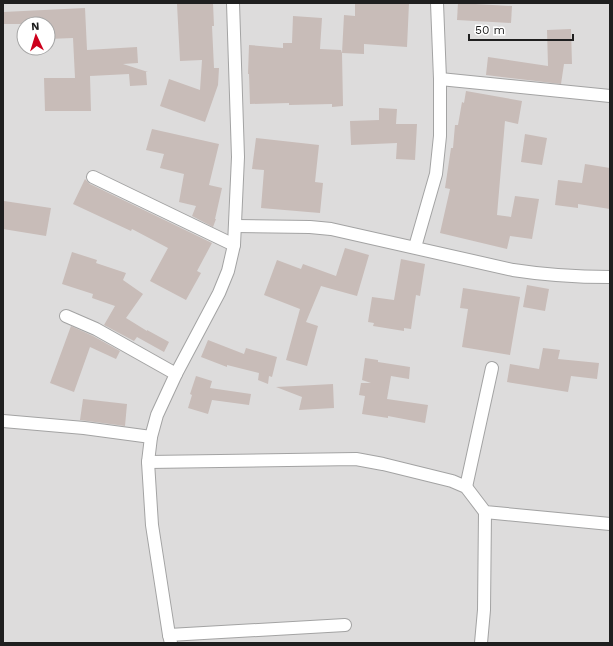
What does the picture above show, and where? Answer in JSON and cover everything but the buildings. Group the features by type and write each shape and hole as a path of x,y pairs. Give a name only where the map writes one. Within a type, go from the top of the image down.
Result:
{"street":[{"path":"232,3 238,157 234,245 228,271 219,293 176,374 157,415 151,437 148,462 152,526 170,639 345,625"},
{"path":"415,248 436,174 440,136 440,79 437,3"},
{"path":"440,79 610,96"},
{"path":"93,177 234,245"},
{"path":"235,226 310,227 331,229 513,270 538,274 610,277"},
{"path":"66,316 96,329 176,374"},
{"path":"466,487 492,368"},
{"path":"3,422 84,428 151,437"},
{"path":"148,462 356,459 452,481 466,487 485,512 484,610 481,643"},
{"path":"485,512 610,524"}],"shaded area":[{"path":"3,3 610,3 610,643 3,643"}]}
